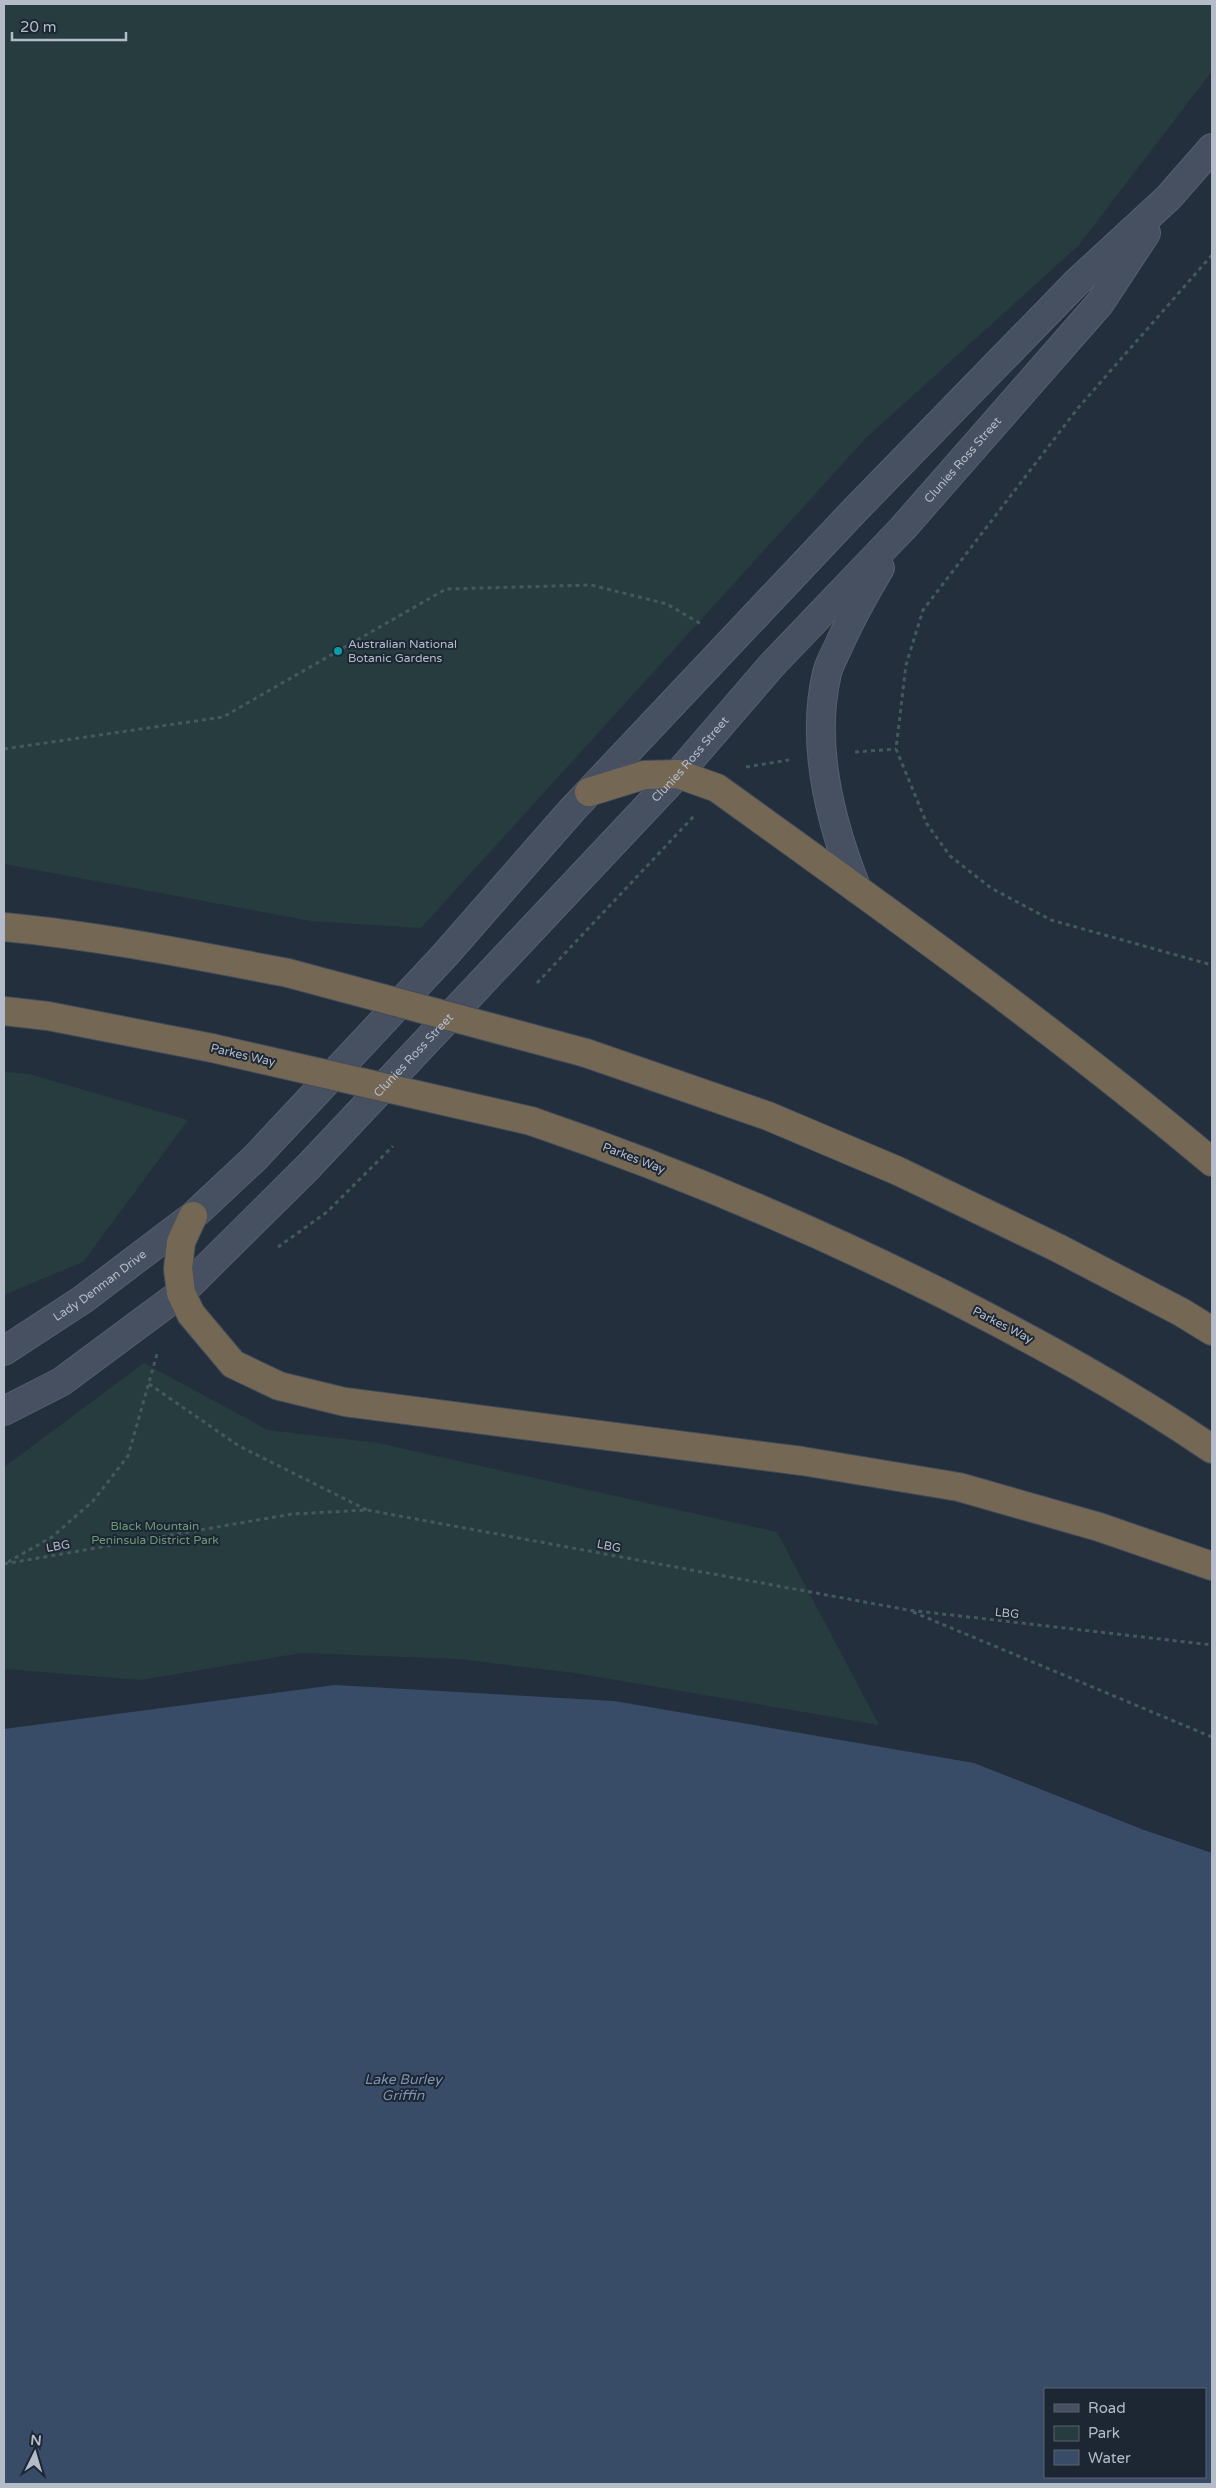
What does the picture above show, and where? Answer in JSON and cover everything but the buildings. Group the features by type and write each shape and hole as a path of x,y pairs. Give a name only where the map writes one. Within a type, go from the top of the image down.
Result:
{"highway":[{"path":"589,792 644,775 678,774 717,788 984,980 1150,1110 1212,1162"},
{"path":"4,926 49,931 165,950 288,974 586,1053 768,1116 898,1171 1058,1248 1181,1312 1212,1332"},
{"name":"Parkes Way","path":"4,1011 48,1016 212,1048 531,1121 607,1146 741,1199 890,1268 1028,1338 1154,1410 1212,1449"},
{"path":"193,1216 181,1242 178,1269 181,1293 191,1314 234,1364 279,1386 344,1402 802,1461 959,1487 1099,1527 1212,1566"}],"street":[{"name":"Clunies Ross Street","path":"193,1216 255,1158 431,969 589,792 855,510 1077,282 1168,198 1212,148"},
{"name":"Clunies Ross Street","path":"181,1293 308,1166 678,774 772,665 903,528 1100,303 1168,198"},
{"path":"857,889 846,860 826,784 820,722 827,672 854,611 903,528"},
{"name":"Lady Denman Drive","path":"4,1351 82,1300 193,1216"},
{"path":"4,1411 61,1382 181,1293"}],"path":[{"path":"1212,255 1078,408 923,610 906,665 896,749 927,824 950,856 991,888 1051,920 1212,965"},
{"path":"4,749 222,717 446,589 591,585 666,604 732,642"},
{"path":"537,982 680,828 707,804 717,788"},
{"path":"272,1252 327,1212 393,1146"},
{"path":"4,1564 52,1537 92,1501 128,1456 159,1346"},
{"path":"149,1384 239,1446 367,1510"},
{"name":"LBG","path":"4,1564 292,1514 367,1510 908,1610 1212,1645"},
{"path":"908,1610 1212,1737"}],"green space":[{"name":"Australian National Botanic Gardens","path":"4,4 1212,4 1212,71 1079,245 866,438 421,928 311,921 4,864"},
{"path":"4,1072 29,1074 188,1120 83,1262 4,1295"},
{"name":"Black Mountain Peninsula District Park","path":"144,1363 268,1430 378,1443 777,1532 879,1725 575,1673 458,1659 301,1653 141,1680 4,1669 4,1467"}],"water":[{"name":"Lake Burley Griffin","path":"335,1685 614,1701 974,1763 1144,1830 1212,1853 1212,2484 4,2484 4,1729"}],"place":[{"name":"Australian National Botanic Gardens","path":"338,651"}]}
